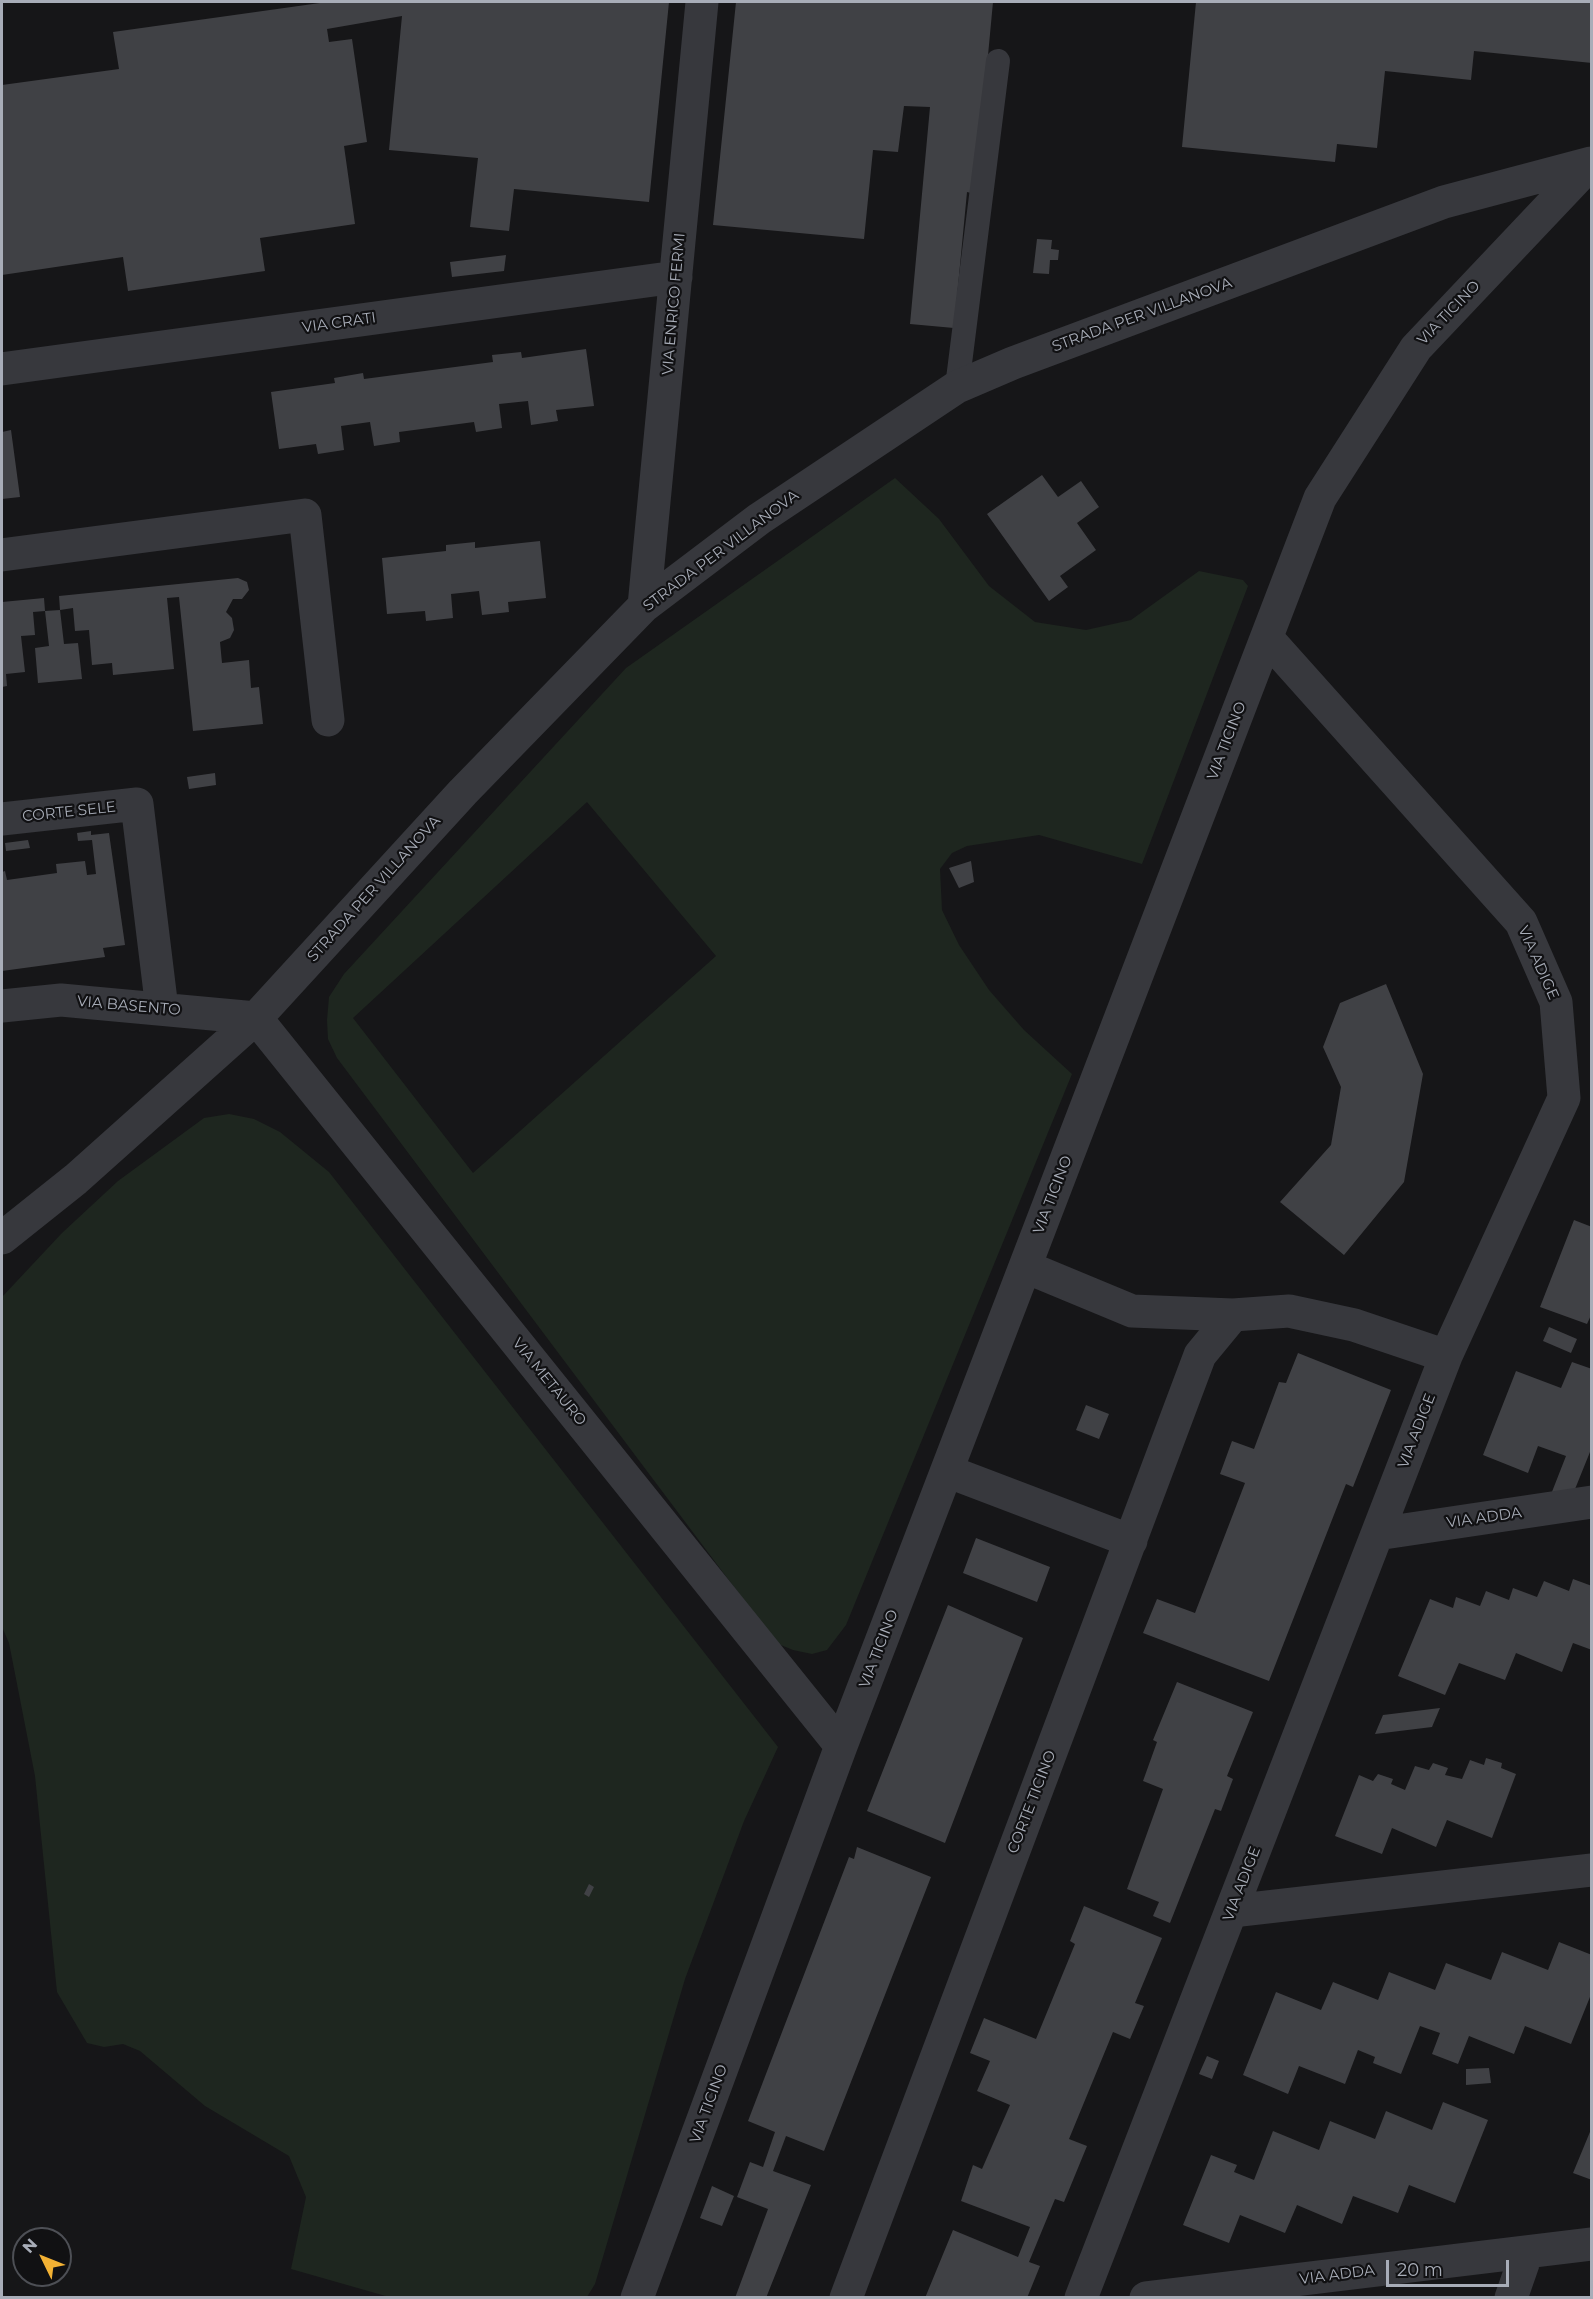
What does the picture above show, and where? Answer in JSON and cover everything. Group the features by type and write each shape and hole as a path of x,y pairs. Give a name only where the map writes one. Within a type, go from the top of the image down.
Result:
{"street":[{"name":"VIA ENRICO FERMI","path":"644,606 702,2"},
{"name":"STRADA PER VILLANOVA","path":"2,1238 76,1179 256,1018 463,792 644,606 759,519 957,387 1013,363 1444,202 1591,163"},
{"name":"VIA TICINO","path":"637,2298 842,1746 1320,498 1416,348 1591,163"},
{"name":"VIA CRATI","path":"2,369 676,277"},
{"path":"2,555 305,515 328,720"},
{"name":"VIA ADIGE","path":"1081,2298 1446,1356 1578,1100 1556,1002 1521,922 1267,638"},
{"name":"CORTE SELE","path":"2,819 137,804 162,1009"},
{"name":"VIA BASENTO","path":"2,1006 61,1000 256,1018"},
{"name":"VIA METAURO","path":"256,1018 842,1746"},
{"path":"1026,1267 1132,1311 1233,1316 1290,1311 1353,1325 1446,1356"},
{"name":"CORTE TICINO","path":"846,2298 1200,1355 1233,1316"},
{"path":"947,1471 1131,1541"},
{"name":"VIA ADDA","path":"1377,1534 1592,1502"},
{"path":"1232,1911 1592,1870"},
{"name":"VIA ADDA","path":"1146,2298 1592,2244"},
{"path":"1511,2298 1527,2252"}],"lane":[{"path":"957,387 998,62"}],"shaded area":[{"path":"895,478 939,519 989,586 1035,622 1086,630 1131,620 1199,571 1243,580 1248,586 1142,864 1039,835 967,846 952,853 940,869 942,910 959,945 989,990 1024,1030 1072,1074 846,1625 827,1650 812,1654 776,1643 337,1058 328,1039 329,997 344,974 626,668","holes":["587,802 716,956 473,1173 353,1018"]},
{"path":"229,1114 254,1119 280,1132 329,1172 778,1747 744,1821 685,1979 595,2284 587,2297 389,2297 291,2269 306,2197 289,2156 205,2106 140,2051 123,2044 104,2047 87,2043 57,1992 35,1776 9,1643 2,1627 2,1297 62,1233 118,1181 204,1118"}],"building":[{"path":"327,2 669,2 649,202 514,189 509,231 470,227 478,158 389,150 402,16 327,29 329,42 352,39 367,142 344,146 355,224 260,238 265,271 128,291 123,257 2,275 2,85 119,69 113,32"},
{"path":"736,2 993,2 975,194 967,192 954,328 910,324 930,107 904,106 898,152 873,150 864,239 713,225"},
{"path":"1196,2 1592,2 1592,63 1474,51 1471,80 1385,71 1377,148 1337,144 1335,162 1182,147"},
{"path":"1037,239 1052,240 1051,249 1059,250 1058,260 1050,260 1049,274 1033,273"},
{"path":"506,255 504,271 452,277 450,262"},
{"path":"586,349 594,406 556,410 558,421 531,425 528,401 499,404 502,428 476,432 474,422 399,432 400,442 374,446 370,422 341,426 344,450 318,454 316,444 279,449 271,392 335,383 334,378 363,373 364,379 493,362 492,355 521,352 522,358"},
{"path":"11,430 20,497 2,499 2,432"},
{"path":"1042,475 1058,497 1081,481 1099,507 1077,523 1096,550 1060,576 1068,587 1049,601 987,514"},
{"path":"540,541 546,598 508,602 509,612 482,615 479,591 451,594 453,618 426,621 425,611 387,614 382,558 446,551 446,545 475,542 475,548"},
{"path":"238,578 247,582 249,590 242,599 233,599 226,612 232,618 234,630 230,638 220,642 222,663 249,660 251,688 259,687 263,724 193,731 179,597 167,598 174,669 113,675 112,663 92,665 89,630 75,631 73,608 60,610 59,596"},
{"path":"44,598 45,611 33,612 35,635 21,636 25,672 6,674 7,686 2,687 2,602"},
{"path":"60,610 64,644 78,643 82,679 38,683 35,648 49,646 45,611"},
{"path":"215,773 216,785 189,789 187,777"},
{"path":"91,831 91,835 109,833 125,945 103,948 105,957 2,971 2,872 5,871 7,880 57,873 56,864 85,861 87,875 96,874 92,840 78,841 77,833"},
{"path":"28,840 30,848 6,851 5,843"},
{"path":"971,861 974,882 959,888 949,868"},
{"path":"1386,984 1423,1074 1404,1182 1344,1255 1280,1202 1331,1145 1341,1087 1323,1047 1340,1003"},
{"path":"1574,1220 1592,1227 1592,1313 1587,1324 1540,1307"},
{"path":"1549,1327 1577,1339 1571,1353 1543,1341"},
{"path":"1298,1353 1391,1390 1353,1487 1346,1484 1269,1681 1143,1633 1157,1599 1195,1613 1245,1483 1220,1474 1232,1441 1254,1449 1279,1382 1286,1383"},
{"path":"1572,1362 1592,1369 1592,1447 1571,1499 1548,1502 1566,1456 1538,1446 1528,1473 1483,1455 1516,1371 1561,1388"},
{"path":"1086,1405 1109,1414 1099,1439 1076,1430"},
{"path":"976,1538 1050,1567 1037,1602 963,1573"},
{"path":"1573,1579 1592,1586 1592,1650 1573,1643 1562,1672 1516,1653 1505,1680 1459,1663 1445,1695 1398,1676 1430,1599 1453,1608 1456,1597 1480,1606 1486,1591 1509,1600 1513,1588 1537,1597 1544,1581 1569,1591"},
{"path":"948,1605 1023,1638 945,1843 867,1811"},
{"path":"1177,1682 1253,1712 1227,1776 1233,1779 1221,1811 1215,1809 1170,1923 1153,1916 1159,1902 1127,1889 1163,1789 1143,1781 1157,1742 1153,1740"},
{"path":"1440,1708 1432,1727 1375,1734 1383,1715"},
{"path":"1486,1758 1502,1763 1501,1768 1516,1774 1492,1838 1447,1820 1436,1847 1392,1828 1382,1854 1335,1836 1359,1775 1373,1781 1378,1774 1393,1779 1391,1784 1405,1790 1415,1766 1429,1770 1433,1763 1448,1768 1445,1775 1462,1779 1470,1760 1484,1765"},
{"path":"857,1847 931,1877 824,2151 786,2136 773,2171 811,2185 766,2298 735,2298 768,2209 737,2197 750,2162 763,2167 775,2132 748,2121 849,1857 854,1859"},
{"path":"589,1884 594,1887 589,1897 584,1894"},
{"path":"1084,1906 1162,1938 1135,2003 1144,2006 1130,2039 1113,2032 1069,2139 1087,2146 1064,2202 1055,2199 1029,2262 1040,2266 1027,2298 925,2298 953,2230 1018,2257 1030,2227 961,2201 973,2165 982,2169 1010,2105 977,2091 990,2061 970,2053 984,2018 1036,2039 1075,1944 1070,1941"},
{"path":"1559,1942 1592,1955 1592,1992 1571,2044 1525,2026 1514,2054 1469,2036 1458,2064 1432,2054 1440,2033 1420,2026 1401,2074 1373,2063 1375,2057 1358,2050 1345,2084 1299,2066 1288,2094 1243,2075 1276,1992 1321,2010 1333,1982 1378,2000 1389,1972 1435,1990 1446,1963 1491,1980 1502,1952 1548,1970"},
{"path":"1207,2056 1219,2061 1212,2079 1199,2074"},
{"path":"1489,2068 1491,2083 1466,2085 1466,2069"},
{"path":"1443,2102 1488,2120 1455,2203 1409,2185 1398,2213 1353,2196 1342,2224 1297,2205 1285,2233 1240,2215 1229,2243 1183,2225 1211,2155 1237,2165 1234,2172 1254,2180 1273,2131 1319,2150 1330,2121 1375,2139 1386,2111 1432,2130"},
{"path":"1592,2127 1592,2180 1573,2173"},
{"path":"712,2186 734,2196 722,2226 700,2218"}]}
